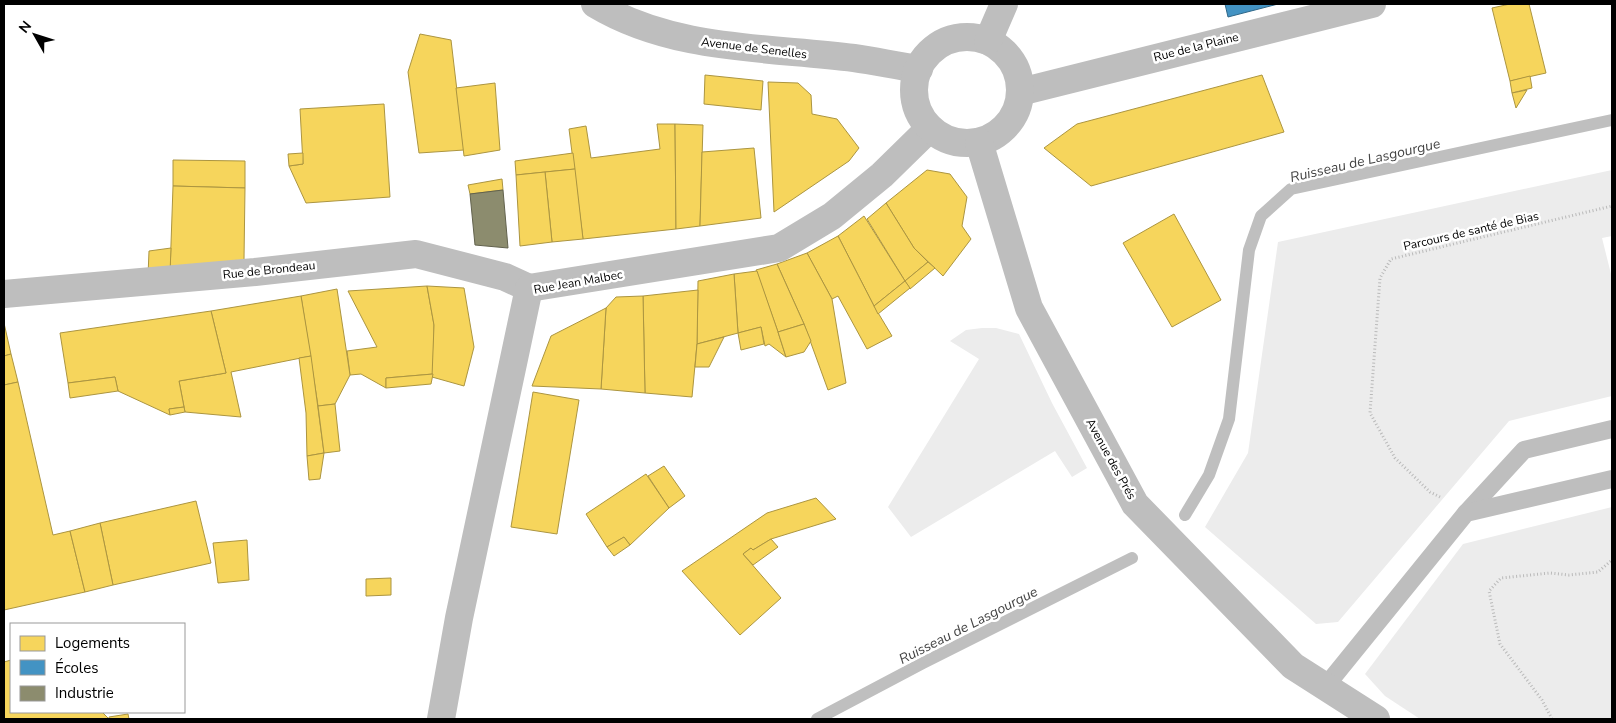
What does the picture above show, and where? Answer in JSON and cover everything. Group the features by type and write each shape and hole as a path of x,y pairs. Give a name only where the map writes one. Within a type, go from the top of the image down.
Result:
{"street":[{"name":"Avenue de Senelles","path":"595,4 618,18 686,40 781,52 854,58 918,69"},
{"path":"988,41 1004,4"},
{"name":"Rue de la Plaine","path":"1020,92 1372,4"},
{"path":"972,37 988,41 1002,50 1012,61 1018,76 1020,92 1017,109 1008,124 995,135 979,142 961,143 944,138 930,128 921,115 916,100 915,85 918,69 927,55 940,45 955,38 972,37"},
{"name":"Rue Jean Malbec","path":"441,719 459,618 529,288 779,248 832,216 882,174 930,128"},
{"name":"Avenue des Prés","path":"979,142 1028,308 1135,504 1293,666 1376,719"},
{"name":"Rue de Brondeau","path":"4,294 255,272 416,254 505,277 529,288"}],"lane":[{"path":"1325,687 1466,513 1524,450 1612,428"},
{"path":"1466,513 1612,479"}],"path":[{"name":"Parcours de santé de Bias","path":"1466,513 1430,492 1394,458 1370,413 1380,278 1391,259 1612,206"},
{"path":"1552,719 1542,700 1500,644 1489,591 1501,578 1550,572 1569,575 1598,572 1612,560"}],"shaded area":[{"path":"1612,170 1612,236 1602,238 1612,278 1612,396 1509,421 1338,622 1316,624 1205,527 1248,453 1278,242"},
{"path":"996,328 1019,334 1052,403 1087,468 1072,477 1055,451 911,537 888,507 979,359 950,341 966,330"},
{"path":"1612,507 1612,719 1420,719 1385,696 1365,674 1463,544"}],"building: Logements":[{"path":"1510,4 1529,4 1546,73 1510,81 1492,8"},
{"path":"420,34 451,40 464,150 419,153 408,72"},
{"path":"705,75 763,81 761,110 704,104"},
{"path":"1262,75 1284,132 1091,186 1044,148 1077,124"},
{"path":"1530,76 1532,88 1512,93 1510,81"},
{"path":"768,82 798,83 811,95 812,114 837,119 859,148 849,161 774,212"},
{"path":"495,83 500,150 464,156 456,88"},
{"path":"1527,90 1516,108 1512,93"},
{"path":"384,104 390,197 306,203 289,166 303,164 300,109"},
{"path":"657,124 675,124 676,229 583,239 569,129 586,126 591,158 660,149"},
{"path":"675,124 703,125 700,226 676,229"},
{"path":"754,148 761,218 700,226 702,152"},
{"path":"303,153 303,164 289,166 288,154"},
{"path":"573,153 575,169 516,175 515,161"},
{"path":"173,160 245,161 245,188 173,186"},
{"path":"575,169 583,239 552,242 545,172"},
{"path":"927,170 950,174 967,197 962,226 971,239 943,276 914,248 886,203"},
{"path":"545,172 552,242 520,246 516,175"},
{"path":"502,179 503,190 470,194 468,185"},
{"path":"173,186 245,188 244,260 170,273"},
{"path":"886,203 914,248 928,262 905,281 867,219"},
{"path":"1174,214 1221,300 1172,327 1123,243"},
{"path":"864,216 905,281 874,306 838,236"},
{"path":"838,236 874,306 892,336 867,349 838,296 832,299 807,253"},
{"path":"171,248 170,273 148,276 149,251"},
{"path":"807,253 832,299 846,383 828,390 804,324 777,264"},
{"path":"928,262 935,268 910,289 905,281"},
{"path":"777,264 804,324 778,332 756,270"},
{"path":"757,271 786,357 769,344 765,346 761,327 738,333 734,274"},
{"path":"734,274 738,333 697,344 698,281"},
{"path":"905,281 910,288 878,314 874,306"},
{"path":"427,286 434,325 433,374 386,378 386,388 361,374 350,375 347,351 377,347 348,291"},
{"path":"427,286 464,288 474,347 464,386 432,377 434,325"},
{"path":"337,289 350,375 335,404 318,406 301,296"},
{"path":"698,290 697,344 692,397 645,393 643,296"},
{"path":"301,296 311,356 231,372 241,417 185,412 179,381 226,373 211,311"},
{"path":"643,296 645,393 601,389 606,308 616,297"},
{"path":"606,308 601,389 532,386 551,336"},
{"path":"211,311 226,373 179,381 184,407 169,409 170,415 118,391 115,377 68,383 60,333"},
{"path":"4,323 11,354 4,356"},
{"path":"804,324 811,341 804,352 786,357 778,332"},
{"path":"761,327 764,344 741,350 738,333"},
{"path":"724,337 709,367 695,367 697,344"},
{"path":"11,354 18,382 4,385 4,356"},
{"path":"311,356 324,453 307,456 306,413 299,358"},
{"path":"433,374 431,384 386,388 386,378"},
{"path":"115,377 118,391 70,398 68,383"},
{"path":"18,382 53,535 70,531 85,592 4,610 4,385"},
{"path":"533,392 579,400 557,534 511,527"},
{"path":"335,404 340,451 324,453 318,406"},
{"path":"184,407 185,412 170,415 169,409"},
{"path":"324,453 320,479 309,480 307,456"},
{"path":"664,466 685,496 669,508 648,476"},
{"path":"646,474 669,508 630,545 624,537 607,547 586,514"},
{"path":"816,498 836,519 771,539 753,550 751,548 743,554 781,598 740,635 682,571 767,513"},
{"path":"196,501 211,563 113,585 100,523"},
{"path":"100,523 113,585 85,592 70,531"},
{"path":"624,537 630,545 614,556 607,547"},
{"path":"771,539 778,547 753,565 743,554 751,548 753,550"},
{"path":"247,540 249,580 218,583 213,543"},
{"path":"391,578 391,595 366,596 366,579"},
{"path":"10,660 10,713 103,713 109,719 4,719 4,662"},
{"path":"128,714 129,719 109,719 109,717"}],"building: Écoles":[{"path":"1225,4 1278,4 1228,17"}],"building: Industrie":[{"path":"503,190 508,248 475,245 470,194"}],"waterway":[{"name":"Ruisseau de Lasgourgue","path":"1185,515 1209,475 1229,419 1249,250 1261,216 1291,189 1612,120"},
{"name":"Ruisseau de Lasgourgue","path":"817,719 923,663 1132,558"}]}
